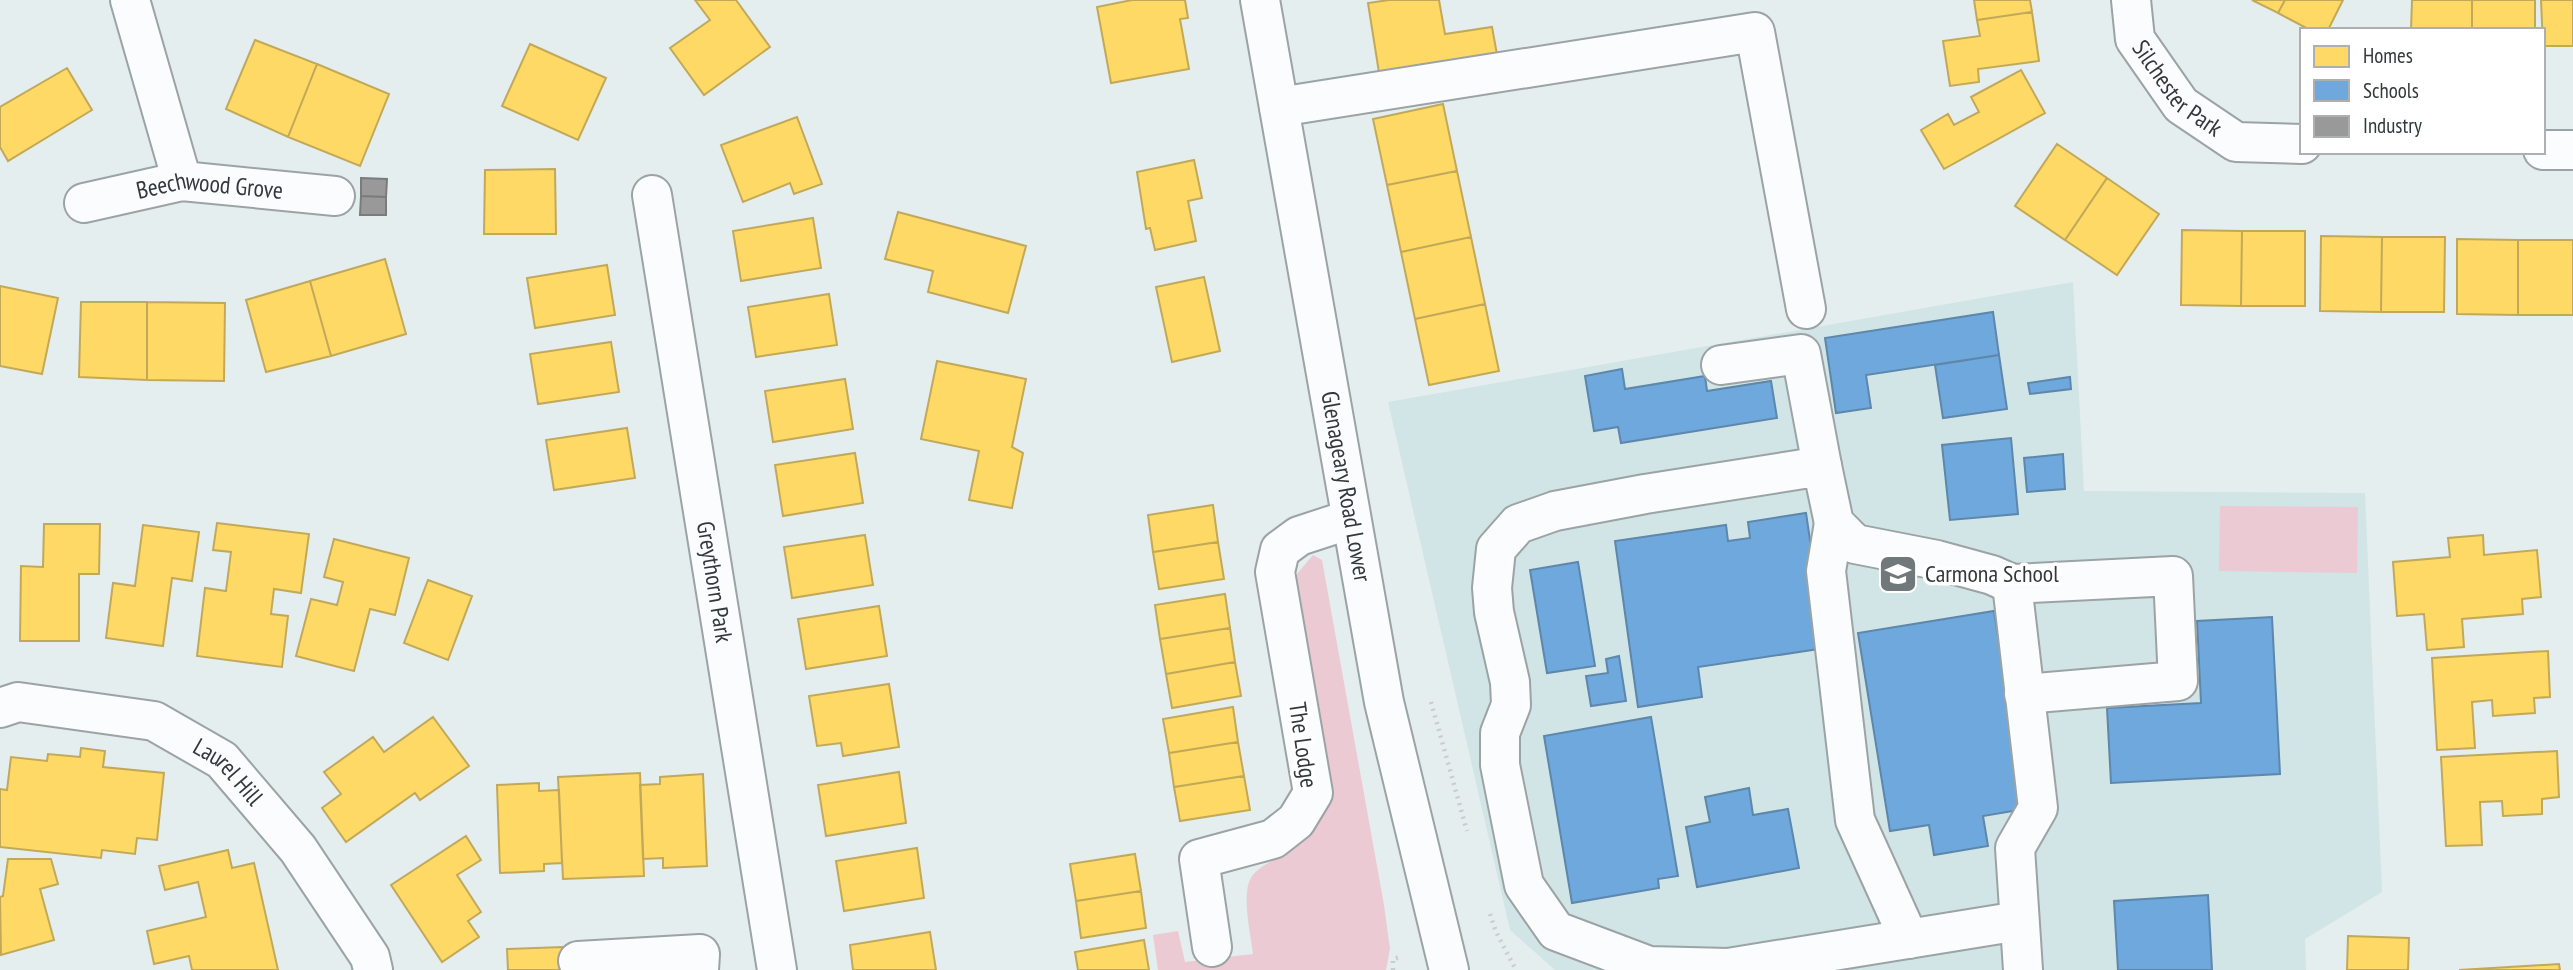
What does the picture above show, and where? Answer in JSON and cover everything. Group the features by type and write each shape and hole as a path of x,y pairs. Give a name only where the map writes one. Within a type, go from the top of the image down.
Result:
{"street":[{"path":"130,0 182,181"},
{"name":"Glenageary Road Lower","path":"1260,0 1384,702 1449,970"},
{"name":"Silchester Park","path":"2131,0 2135,39 2181,105 2236,142 2300,144"},
{"path":"1279,107 1755,32 1806,309"},
{"path":"2545,150 2573,150"},
{"name":"Beechwood Grove","path":"84,203 182,181 335,196"},
{"name":"Greythorn Park","path":"652,195 777,970"},
{"path":"1721,365 1801,354 1834,523 1826,571 1855,820 1909,939"},
{"path":"1822,466 1555,511 1518,524 1496,549 1493,600 1510,682 1511,705 1500,733 1500,765 1524,885 1556,931 1649,965 1728,968 2019,921"},
{"name":"The Lodge","path":"1212,947 1199,859 1273,839 1296,821 1313,793 1275,572 1280,550 1299,536 1351,519"},
{"path":"1834,523 1855,544 1937,560 1992,575 2012,584 2172,576 2178,681 2024,694"},
{"path":"2012,584 2038,808 2015,848 2024,970"},
{"name":"Laurel Hill","path":"0,708 18,702 154,720 222,760 298,849 370,957 373,970"},
{"path":"578,961 700,954 699,970"}],"path":[{"path":"1489,908 1496,932 1516,970"},
{"path":"1489,934 1496,932"},
{"path":"1393,970 1393,959 1401,957"}],"shaded area":[{"name":"Carmona School","path":"2073,282 2084,491 2365,493 2382,892 2305,939 2306,970 1555,970 1510,930 1388,402"},
{"path":"2220,506 2358,507 2357,573 2219,571"},
{"path":"1313,555 1322,560 1384,905 1390,949 1386,970 1158,970 1153,935 1178,931 1185,962 1253,954 1247,905 1251,878 1259,869 1294,848 1306,837 1325,807 1293,586 1296,575"}],"building: Homes":[{"path":"695,0 736,0 770,47 704,95 670,48 710,20"},
{"path":"1132,0 1185,0 1188,18 1180,19 1189,69 1111,83 1097,7"},
{"path":"1389,0 1439,0 1445,34 1492,27 1498,60 1380,79 1368,3"},
{"path":"1974,0 2030,0 2032,12 1977,20"},
{"path":"2252,0 2285,0 2278,13"},
{"path":"2285,0 2343,0 2329,28 2306,28 2278,13"},
{"path":"2412,0 2472,0 2472,28 2411,28"},
{"path":"2472,0 2535,0 2535,28 2472,28"},
{"path":"2541,0 2573,0 2573,46 2545,46 2545,28 2542,28"},
{"path":"2032,12 2039,61 1978,69 1979,82 1950,86 1943,41 1980,36 1977,20"},
{"path":"255,40 317,64 288,137 226,109"},
{"path":"530,44 606,78 578,140 502,106"},
{"path":"317,64 389,94 360,166 288,137"},
{"path":"67,68 92,110 8,161 0,147 0,107"},
{"path":"2021,70 2045,113 1944,169 1921,130 1948,114 1954,125 1979,112 1971,97"},
{"path":"1443,104 1457,171 1387,185 1373,119"},
{"path":"797,117 822,184 794,194 790,183 743,202 721,145"},
{"path":"2057,144 2107,178 2065,240 2015,206"},
{"path":"1194,160 1202,198 1188,201 1196,241 1155,250 1150,228 1146,229 1137,172"},
{"path":"555,169 556,234 484,234 485,170"},
{"path":"1457,171 1471,237 1401,252 1387,185"},
{"path":"2107,178 2159,214 2117,275 2065,240"},
{"path":"898,212 1026,246 1008,313 928,292 933,271 885,259"},
{"path":"813,218 821,268 741,281 733,231"},
{"path":"2182,230 2242,231 2241,306 2181,305"},
{"path":"2242,231 2305,231 2305,306 2241,306"},
{"path":"2321,236 2382,237 2381,312 2320,311"},
{"path":"1471,237 1485,304 1415,319 1401,252"},
{"path":"2382,237 2445,237 2444,312 2381,312"},
{"path":"2457,239 2518,240 2518,315 2457,314"},
{"path":"2518,240 2573,240 2573,315 2518,315"},
{"path":"385,259 406,334 331,356 310,281"},
{"path":"607,265 615,315 535,328 527,278"},
{"path":"1204,277 1220,351 1172,362 1156,287"},
{"path":"310,281 331,356 266,372 246,300"},
{"path":"0,286 58,298 42,374 0,366"},
{"path":"829,294 837,345 756,357 748,307"},
{"path":"81,302 147,302 147,380 79,377"},
{"path":"147,302 225,303 224,381 147,380"},
{"path":"1485,304 1499,371 1429,385 1415,319"},
{"path":"611,342 619,392 538,404 530,354"},
{"path":"937,361 1026,379 1012,447 1023,453 1012,508 969,500 979,451 921,439"},
{"path":"845,379 853,429 773,442 765,391"},
{"path":"627,428 635,478 554,490 546,440"},
{"path":"855,453 863,503 783,516 775,465"},
{"path":"1213,505 1218,542 1153,552 1148,515"},
{"path":"217,523 309,534 301,593 274,589 271,614 288,616 282,667 197,656 205,588 226,591 231,552 213,550"},
{"path":"44,524 100,524 99,574 79,574 79,641 20,641 21,566 43,567"},
{"path":"143,525 199,532 192,581 172,578 163,646 106,638 113,583 135,586"},
{"path":"865,535 873,585 792,598 784,547"},
{"path":"2483,535 2484,555 2537,550 2541,597 2522,599 2523,614 2462,619 2464,647 2427,650 2424,614 2397,616 2393,562 2450,557 2448,538"},
{"path":"334,539 409,558 395,615 370,609 354,671 296,656 311,599 337,605 343,582 324,577"},
{"path":"1218,542 1224,579 1159,589 1153,552"},
{"path":"428,580 472,596 448,660 404,643"},
{"path":"1225,594 1230,628 1160,639 1155,605"},
{"path":"879,606 887,656 806,669 798,619"},
{"path":"1230,628 1235,662 1166,674 1160,639"},
{"path":"2548,651 2550,697 2534,698 2535,713 2493,716 2492,700 2472,702 2475,748 2437,750 2432,658"},
{"path":"1235,662 1241,696 1172,708 1166,674"},
{"path":"889,684 899,747 843,756 841,743 817,746 809,696"},
{"path":"1233,707 1238,742 1169,753 1163,719"},
{"path":"433,717 469,766 420,800 415,793 346,842 322,808 341,794 324,772 373,737 384,752"},
{"path":"1238,742 1244,776 1174,787 1169,753"},
{"path":"81,748 105,751 103,767 164,773 157,840 137,838 135,854 102,850 101,858 0,847 0,789 7,790 11,757 47,761 48,754 80,757"},
{"path":"2557,751 2559,797 2542,799 2542,814 2503,816 2502,801 2480,802 2482,845 2446,846 2441,757"},
{"path":"899,772 906,823 826,836 818,785"},
{"path":"640,773 644,876 563,879 558,777"},
{"path":"703,774 707,866 663,868 663,858 643,859 640,785 660,784 660,777"},
{"path":"1244,776 1250,810 1180,821 1174,787"},
{"path":"539,783 539,791 559,790 562,863 544,864 544,871 500,873 497,785"},
{"path":"466,836 481,860 457,875 481,912 468,921 479,937 442,962 391,885"},
{"path":"917,848 924,898 844,911 836,861"},
{"path":"228,850 232,868 254,863 278,970 192,970 189,956 154,964 147,931 206,917 198,882 165,890 159,866"},
{"path":"1135,854 1141,891 1076,901 1070,864"},
{"path":"8,859 51,859 58,884 40,889 54,940 1,955 0,897 3,896"},
{"path":"1141,891 1146,928 1081,938 1076,901"},
{"path":"930,932 936,970 853,970 850,945"},
{"path":"2348,936 2409,938 2408,970 2347,970"},
{"path":"1144,940 1149,970 1078,970 1075,952"},
{"path":"562,947 562,970 508,970 507,949"},
{"path":"2559,964 2560,970 2459,970"}],"building: Schools":[{"path":"1993,312 1999,355 1866,375 1871,408 1836,413 1825,338"},
{"path":"1999,355 2007,409 1943,418 1935,365"},
{"path":"1622,369 1625,389 1705,376 1707,391 1771,381 1777,418 1621,443 1618,427 1594,431 1585,376"},
{"path":"2070,377 2071,389 2030,394 2028,383"},
{"path":"2011,438 2018,514 1950,520 1942,445"},
{"path":"2063,454 2065,489 2027,492 2024,458"},
{"path":"1806,513 1826,648 1698,667 1702,697 1638,707 1615,541 1726,525 1728,541 1750,538 1748,522"},
{"path":"1578,562 1595,666 1547,673 1530,570"},
{"path":"1994,611 2025,809 1983,816 1988,846 1934,855 1929,825 1890,831 1858,633"},
{"path":"2272,617 2280,774 2111,783 2107,708 2201,703 2197,621"},
{"path":"1619,656 1626,701 1591,706 1586,676 1608,673 1606,659"},
{"path":"1651,717 1678,876 1658,879 1659,888 1572,903 1544,736"},
{"path":"1749,788 1753,815 1788,809 1799,868 1697,887 1686,827 1710,822 1705,797"},
{"path":"2208,895 2212,970 2118,970 2114,901"}],"building: Industry":[{"path":"361,178 387,179 386,197 361,196"},
{"path":"361,196 386,197 386,215 360,215"}],"place":[{"name":"Carmona School","path":"1898,574"}]}
